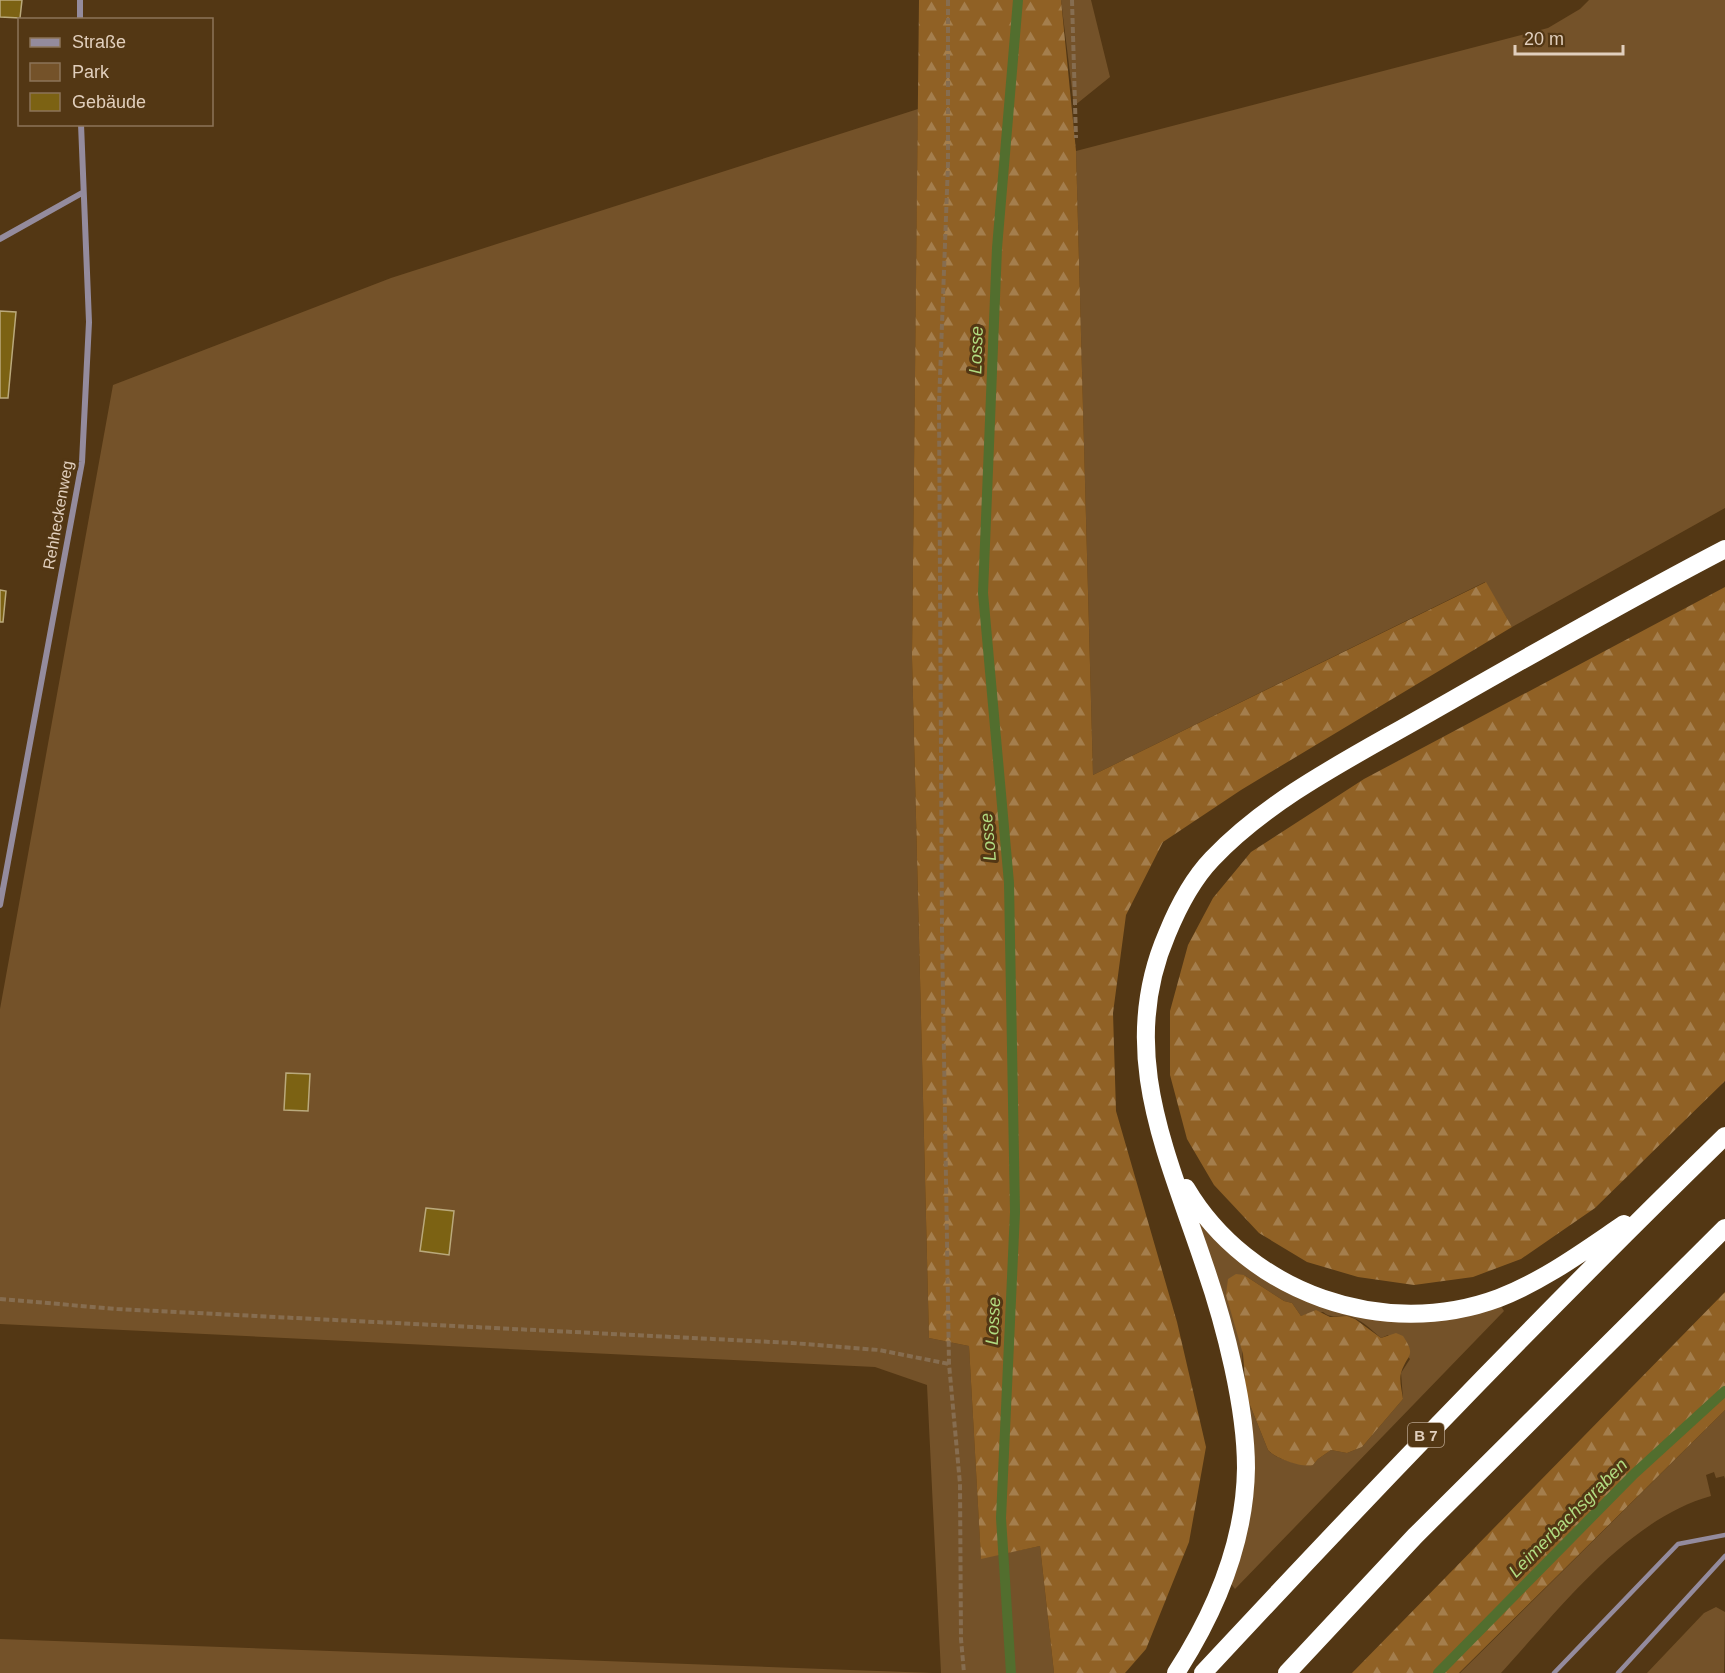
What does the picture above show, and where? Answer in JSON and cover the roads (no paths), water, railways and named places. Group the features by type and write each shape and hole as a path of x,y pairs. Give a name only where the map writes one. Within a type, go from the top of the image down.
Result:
{"highway":[{"path":"1176,1673 1199,1638 1220,1595 1242,1516 1246,1466 1240,1411 1219,1316 1167,1153 1148,1084 1145,1039 1148,995 1163,942 1185,893 1212,859 1248,827 1307,786 1498,674 1725,549"},
{"name":"B 7","path":"1203,1673 1374,1489 1725,1136"},
{"path":"1167,1153 1204,1217 1262,1270 1320,1298 1376,1312 1433,1314 1497,1299 1549,1274 1656,1203"},
{"path":"1292,1670 1415,1536 1725,1228"}],"street":[{"path":"80,0 80,18"},
{"name":"Rehheckenweg","path":"0,905 82,462 89,322 81,126"},
{"path":"0,239 82,192"}],"lane":[{"path":"1554,1673 1678,1544 1725,1535"},
{"path":"1618,1673 1725,1556"}],"waterway":[{"name":"Losse","path":"1011,1673 1001,1518 1015,1212 1009,883 983,593 997,248 1018,0"},
{"name":"Leimerbachsgraben","path":"1438,1673 1634,1474 1725,1391"}]}
